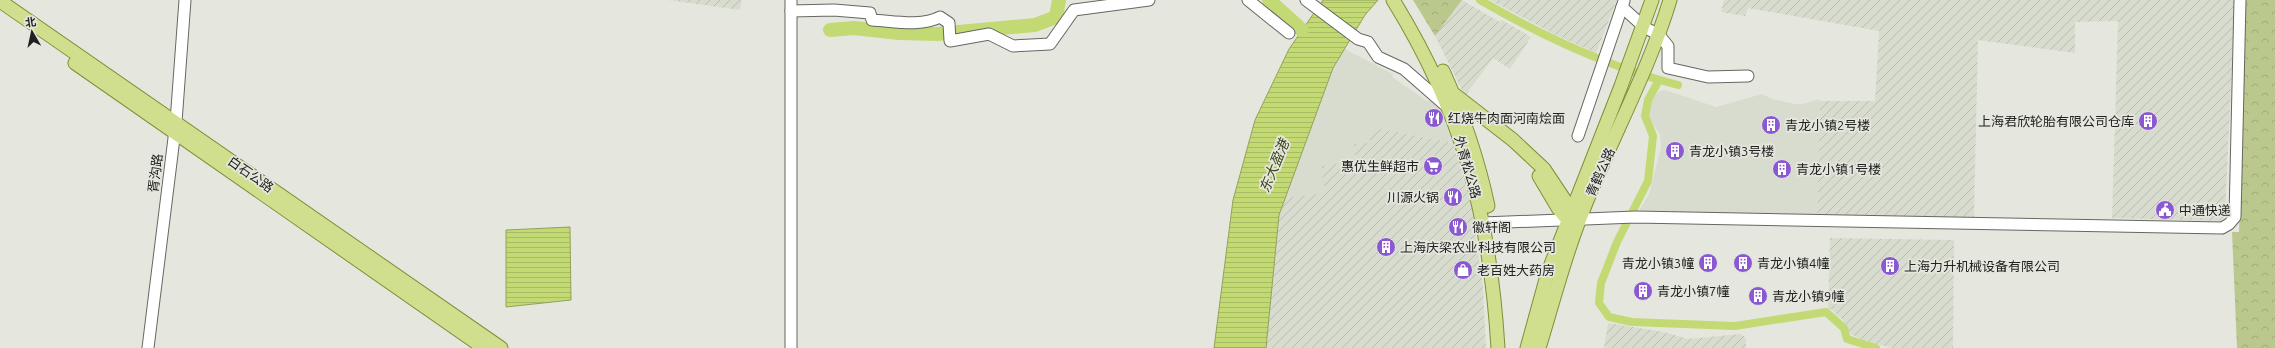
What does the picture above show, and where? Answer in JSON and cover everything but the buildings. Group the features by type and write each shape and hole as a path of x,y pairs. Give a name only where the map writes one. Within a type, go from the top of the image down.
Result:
{"main road":[{"name":"外青松公路","path":"1397,0 1436,56 1448,95 1479,166 1488,222 1501,280 1507,348"},
{"name":"青鹤公路","path":"1527,348 1548,272 1572,217 1629,63 1644,27 1652,0"},
{"name":"青鹤公路","path":"1539,348 1572,217 1635,94 1643,70 1659,35 1670,0"},
{"name":"白石公路","path":"0,1 484,348"},
{"name":"白石公路","path":"0,11 175,127 501,348"},
{"path":"1448,95 1513,140 1544,169 1572,217"},
{"path":"1455,110 1515,149 1540,178 1558,208 1572,217"},
{"name":"外青松公路","path":"1488,222 1498,348"}],"street":[{"name":"胥沟路","path":"148,348 175,127 185,0"},
{"path":"792,348 791,5 870,13 872,20 931,22 940,17 948,23 950,41 989,34 1013,46 1050,44 1074,10 1149,0"},
{"path":"1248,0 1288,33"},
{"path":"1488,222 1572,217 2222,228 2230,224 2235,217 2240,0"},
{"path":"1310,3 1358,39 1368,42 1378,57 1411,74 1455,110"},
{"path":"1578,136 1606,50 1623,4 1644,27 1659,35 1668,46 1668,68 1708,77 1748,76"}],"shaded area":[{"path":"668,0 742,0 740,10"},
{"path":"1462,0 1500,22 1502,20 1531,37 1510,69 1493,58 1465,96 1435,36"},
{"path":"1490,0 1617,0 1596,53 1552,33"},
{"path":"1724,0 2235,0 2225,216 2219,221 2112,218 2118,21 2075,22 2075,53 1978,40 1974,219 1817,216 1820,101 1875,101 1879,31 1748,8 1745,16 1721,12"},
{"path":"1345,49 1393,74 1392,77 1427,101 1433,100 1441,110 1453,143 1373,127 1370,143 1356,161 1325,193 1285,198 1333,68"},
{"path":"1665,90 1716,107 1762,94 1772,99 1795,104 1803,104 1820,99 1817,218 1637,214 1649,194 1661,148 1660,134 1647,117 1648,111 1653,97 1660,91"},
{"path":"1373,127 1453,143 1472,208 1483,288 1486,348 1266,348 1279,215 1285,198 1325,193 1321,166 1356,161 1354,144 1369,143"},
{"path":"1830,238 1954,240 1953,348 1892,348 1862,340 1851,334 1846,329 1843,320 1831,309 1828,309"},
{"path":"1608,323 1664,332 1688,339 1740,334 1746,338 1746,348 1604,348"}],"green space":[{"path":"1413,0 1462,0 1435,36"},
{"path":"2246,0 2275,0 2275,348 2237,348 2232,232 2239,232"}],"water":[{"name":"东大盈港","path":"1323,0 1378,0 1365,15 1333,68 1279,215 1266,348 1214,348 1233,200 1255,120 1289,49"},
{"path":"570,227 571,300 506,307 506,230"}],"waterway":[{"path":"830,30 854,28 899,33 937,34 1035,25 1056,17 1059,0"},
{"path":"1269,0 1302,30"},
{"path":"1480,0 1527,26 1601,60 1652,78 1678,85"},
{"path":"1659,80 1648,100 1645,116 1653,136 1648,181 1617,242 1601,283 1599,303 1609,317 1632,322 1735,326 1826,312 1844,328 1847,339 1876,348"}],"place":[{"name":"红烧牛肉面河南烩面","path":"1434,118"},
{"name":"上海君欣轮胎有限公司仓库","path":"2148,121"},
{"name":"青龙小镇2号楼","path":"1771,125"},
{"name":"青龙小镇3号楼","path":"1675,151"},
{"name":"惠优生鲜超市","path":"1433,166"},
{"name":"青龙小镇1号楼","path":"1782,169"},
{"name":"川源火锅","path":"1453,197"},
{"name":"中通快递","path":"2165,210"},
{"name":"徽轩阁","path":"1458,227"},
{"name":"上海庆梁农业科技有限公司","path":"1386,247"},
{"name":"青龙小镇3幢","path":"1708,263"},
{"name":"青龙小镇4幢","path":"1743,263"},
{"name":"上海力升机械设备有限公司","path":"1890,266"},
{"name":"老百姓大药房","path":"1463,270"},
{"name":"青龙小镇7幢","path":"1643,291"},
{"name":"青龙小镇9幢","path":"1758,296"}]}
